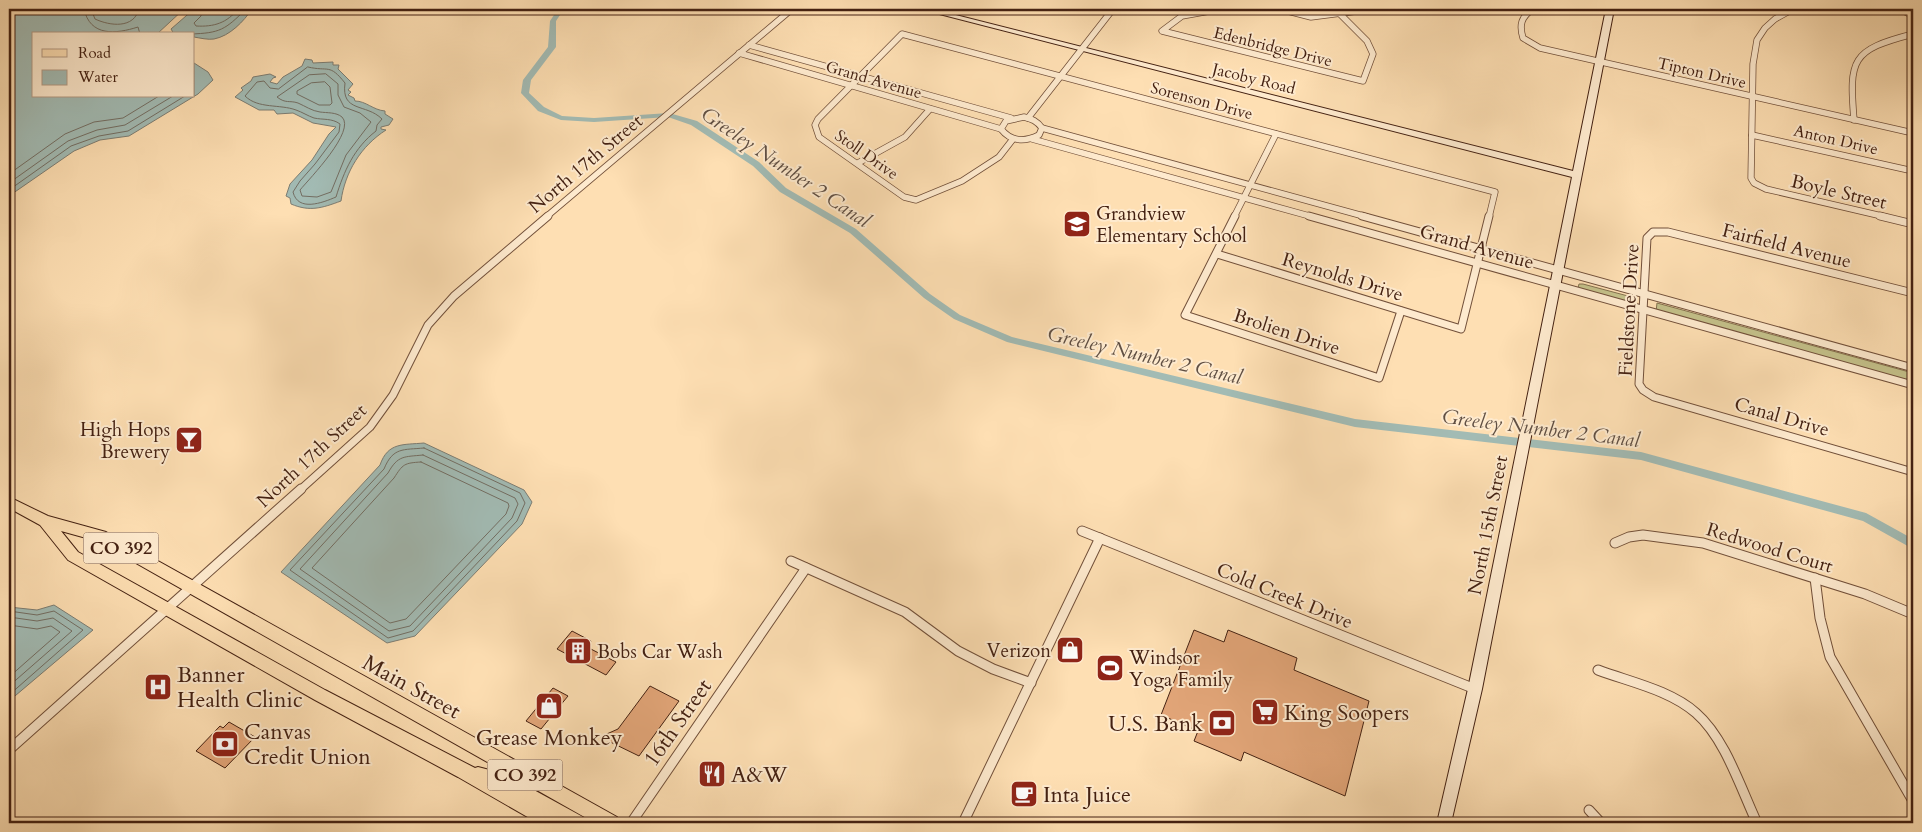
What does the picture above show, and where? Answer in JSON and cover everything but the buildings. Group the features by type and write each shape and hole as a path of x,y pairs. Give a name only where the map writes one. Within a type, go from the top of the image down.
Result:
{"main road":[{"name":"CO 392","path":"9,502 45,521 101,536 192,588"},
{"name":"CO 392","path":"45,521 73,556 329,700 464,771 553,823"},
{"name":"Main Street","path":"192,588 611,823"},
{"path":"464,771 499,780 577,823"}],"street":[{"name":"North 17th Street","path":"9,750 370,427 393,395 428,325 454,296 792,9"},
{"name":"Jacoby Road","path":"924,9 1577,175"},
{"path":"1028,118 1114,9"},
{"name":"Edenbridge Drive","path":"1221,9 1186,14 1172,20 1162,31 1363,81 1373,54 1367,41 1340,14"},
{"path":"1280,9 1311,17 1373,9"},
{"name":"Tipton Drive","path":"1533,9 1521,18 1519,26 1523,38 1540,48 1599,63 1913,133"},
{"name":"North 15th Street","path":"1444,823 1475,689 1610,9"},
{"path":"1752,135 1753,64 1757,40 1765,28 1775,19 1793,9"},
{"path":"1900,9 1913,16"},
{"name":"Stoll Drive","path":"902,34 818,119 815,131 818,137 904,197 916,200 962,181 986,167 1004,152 1013,139"},
{"name":"Sorenson Drive","path":"902,34 1495,192 1482,249"},
{"path":"1854,120 1852,74 1861,54 1913,34"},
{"name":"Grand Avenue","path":"750,45 1011,118 1028,118 1036,121 1042,128 1913,368"},
{"name":"Grand Avenue","path":"739,54 1001,129"},
{"path":"858,164 905,137 930,109"},
{"path":"1011,118 1003,124 1001,129 1005,136 1013,139"},
{"path":"1032,139 1039,135 1042,128"},
{"path":"1217,254 1276,134"},
{"name":"Anton Drive","path":"1752,135 1913,171"},
{"name":"Boyle Street","path":"1752,135 1751,178 1759,187 1913,224"},
{"name":"Grand Avenue","path":"1013,139 1032,139 1913,385"},
{"name":"Fairfield Avenue","path":"1653,232 1668,232 1913,293"},
{"name":"Fieldstone Drive","path":"1643,390 1638,384 1647,238 1653,232"},
{"path":"1478,263 1482,249"},
{"name":"Reynolds Drive","path":"1217,254 1461,329 1478,263"},
{"name":"Brolien Drive","path":"1217,254 1185,315 1379,378 1401,311"},
{"name":"Canal Drive","path":"1643,390 1654,397 1913,472"},
{"name":"Cold Creek Drive","path":"1082,531 1475,689"},
{"name":"Redwood Court","path":"1615,543 1629,537 1643,535 1693,541 1865,594 1913,614"},
{"path":"963,823 1100,538"},
{"path":"791,561 905,612 958,651 993,669 1031,683"},
{"name":"16th Street","path":"631,823 806,568"},
{"path":"1815,578 1818,618 1830,657 1913,801"},
{"path":"1598,670 1677,701 1702,719 1715,735 1757,823"},
{"path":"1589,810 1601,823"}],"shaded area":[{"path":"1579,284 1628,296 1627,304 1578,288"},
{"path":"1657,303 1913,373 1913,382 1656,312"}],"water":[{"path":"9,9 97,9 115,13 132,9 184,9 159,32 32,32 32,98 191,98 129,136 100,140 74,151 9,196"},
{"path":"194,9 252,9 226,35 214,39 195,37 195,32 173,32 171,29"},
{"path":"305,59 312,60 313,63 333,62 333,65 339,65 338,69 353,84 348,90 351,92 348,95 354,98 355,101 363,102 385,111 385,114 393,119 389,125 381,127 381,129 386,130 369,144 350,170 341,201 316,208 304,208 291,204 290,198 286,196 290,184 312,160 329,134 336,127 313,123 293,113 277,114 274,110 259,110 235,97 243,90 241,88 251,81 253,77 270,74 276,77 270,82 277,84 283,77 302,66"},
{"path":"195,64 208,72 213,80 195,96"},
{"path":"424,443 524,490 532,502 522,524 415,636 387,643 281,572 380,465 387,452 397,446"},
{"path":"54,605 93,630 9,701 9,607 37,610"}],"waterway":[{"name":"Greeley Number 2 Canal","path":"561,9 553,21 552,47 527,80 525,93 541,109 561,118 594,120 669,115 694,123 756,164 783,190 853,231 927,296 957,317 1010,340 1355,423 1641,456 1866,517 1913,544"}],"place":[{"name":"Grandview Elementary School","path":"1077,224"},
{"name":"High Hops Brewery","path":"189,440"},
{"name":"Verizon","path":"1070,650"},
{"name":"Bobs Car Wash","path":"578,651"},
{"name":"Windsor Yoga Family","path":"1110,668"},
{"name":"Banner Health Clinic","path":"158,687"},
{"name":"Grease Monkey","path":"549,706"},
{"name":"King Soopers","path":"1265,712"},
{"name":"U.S. Bank","path":"1222,723"},
{"name":"Canvas Credit Union","path":"225,744"},
{"name":"A&W","path":"712,774"},
{"name":"Inta Juice","path":"1024,794"}]}
